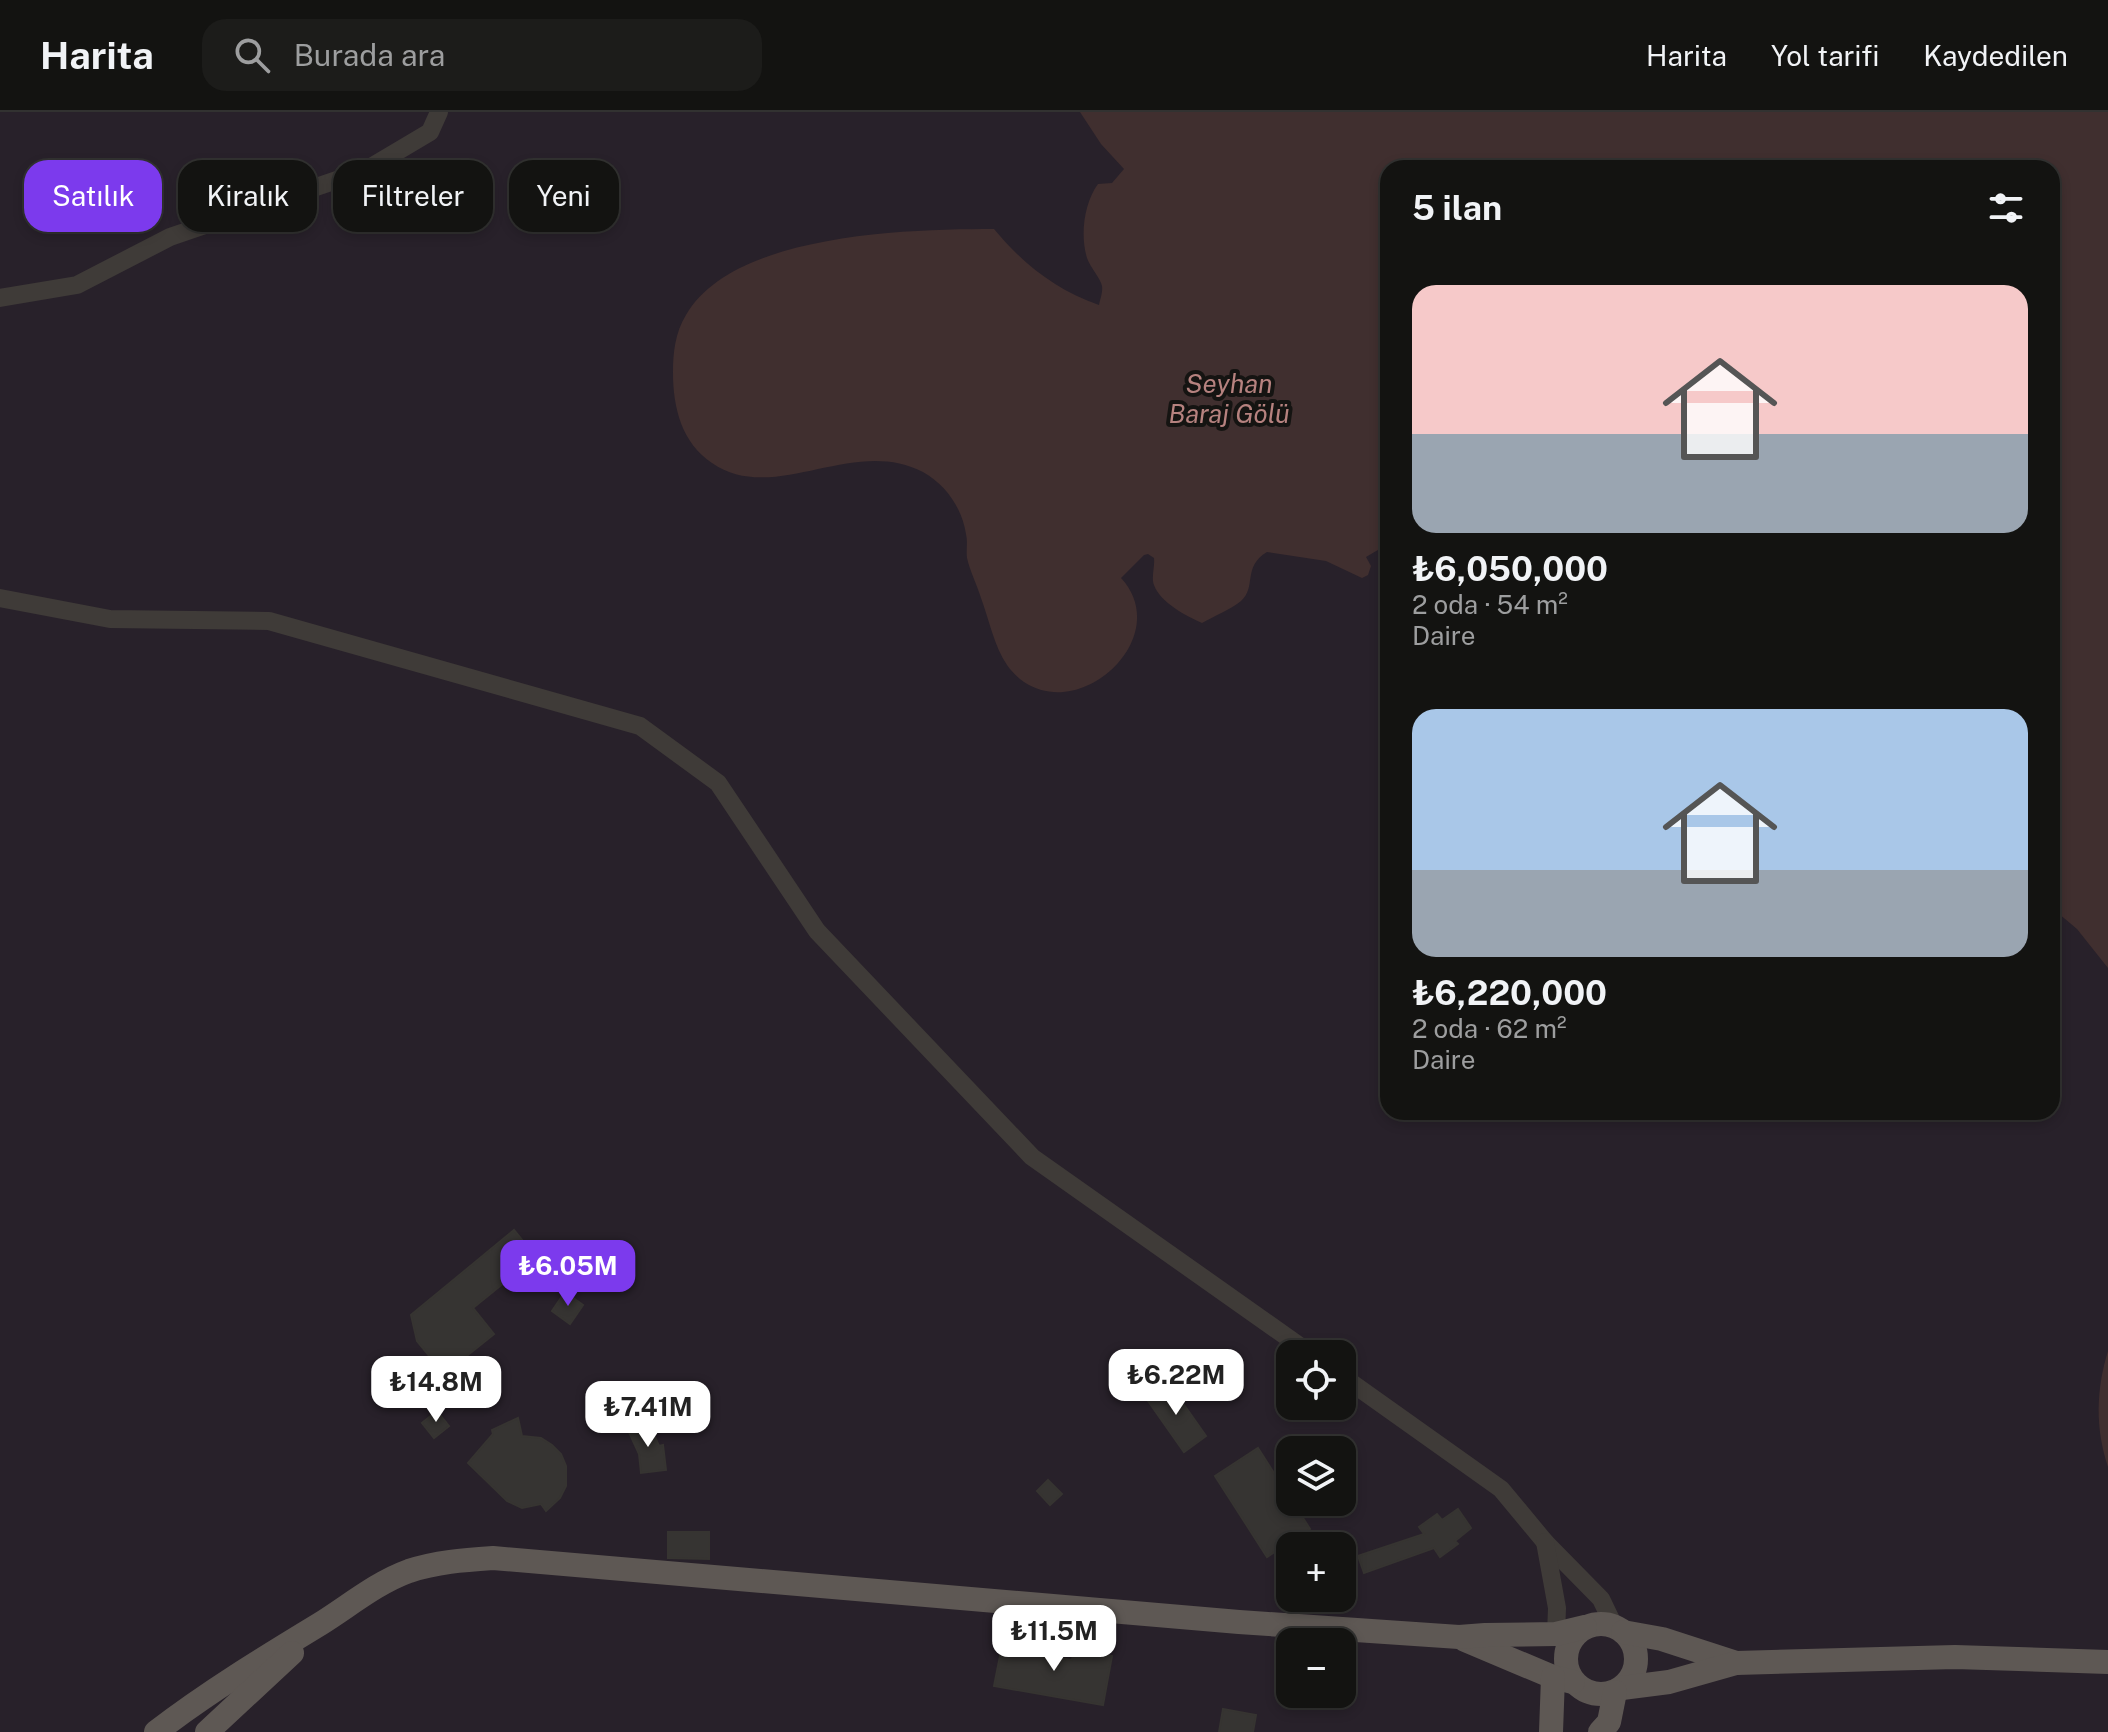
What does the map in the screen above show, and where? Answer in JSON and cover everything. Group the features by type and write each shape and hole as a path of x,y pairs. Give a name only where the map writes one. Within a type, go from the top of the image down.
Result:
{"main road":[{"path":"156,1732 244,1670 363,1595 407,1572 447,1561 493,1558 1239,1622 1459,1637 1556,1634 1604,1624 1736,1663"},
{"path":"207,1732 322,1623"},
{"path":"1551,1732 1567,1670 1565,1658 1568,1645 1585,1627"},
{"path":"1600,1732 1609,1722 1619,1690 1631,1678 1636,1666 1632,1642 1619,1629"},
{"path":"1459,1637 1581,1690 1604,1695 1669,1682 1736,1663 1955,1657 2108,1662"}],"street":[{"path":"0,298 77,285 170,237 366,170 430,132 439,112"},
{"path":"0,598 110,619 269,621 640,726 718,783 817,931 1032,1157 1291,1340"},
{"path":"1356,1386 1501,1489 1545,1542 1601,1599 1619,1629"},
{"path":"1545,1542 1557,1608 1556,1634"}],"shaded area":[{"path":"0,112 2108,112 2108,1732 0,1732"}],"water":[{"name":"Seyhan Baraj Gölü","path":"1080,112 2108,112 2108,968 2077,929 2060,915 2060,160 1380,160 1380,549 1366,557 1371,566 1368,575 1362,578 1326,561 1267,552 1255,564 1248,590 1241,601 1202,623 1162,597 1153,582 1154,558 1144,555 1121,578 1135,600 1137,624 1129,647 1115,666 1095,682 1072,691 1048,691 1022,680 1002,658 968,563 967,537 961,515 952,498 939,484 923,472 896,463 869,461 761,477 736,474 712,463 693,445 681,424 675,399 673,358 677,336 686,315 709,288 742,267 782,252 826,241 872,235 994,229 1041,274 1069,292 1099,305 1102,286 1087,258 1085,220 1089,200 1098,184 1112,183 1124,169 1101,144"},
{"path":"2108,1351 2108,1467 2101,1438 2099,1409 2101,1380"}],"building":[{"path":"514,1230 536,1257 473,1308 494,1334 444,1374 417,1341 411,1315"},
{"path":"565,1292 583,1305 570,1324 552,1311"},
{"path":"1168,1382 1206,1436 1184,1452 1146,1398"},
{"path":"437,1411 449,1426 434,1438 422,1423"},
{"path":"518,1418 522,1436 541,1438 552,1445 561,1454 566,1466 566,1486 560,1498 546,1511 541,1504 522,1508 507,1501 468,1463 493,1434 492,1430"},
{"path":"648,1421 659,1446 663,1445 666,1470 641,1473 639,1454 628,1430"},
{"path":"1258,1448 1276,1476 1276,1516 1302,1516 1310,1529 1305,1532 1276,1532 1276,1551 1267,1557 1215,1476"},
{"path":"1048,1480 1062,1494 1050,1505 1037,1491"},
{"path":"1458,1509 1471,1528 1455,1541 1458,1544 1440,1557 1434,1548 1364,1573 1358,1556 1424,1534 1419,1527 1437,1514 1442,1520"},
{"path":"668,1532 709,1532 709,1559 668,1558"},
{"path":"1003,1641 1045,1648 1043,1655 1072,1660 1074,1649 1112,1656 1103,1705 994,1686"},
{"path":"1223,1709 1256,1715 1253,1732 1219,1732"}]}
